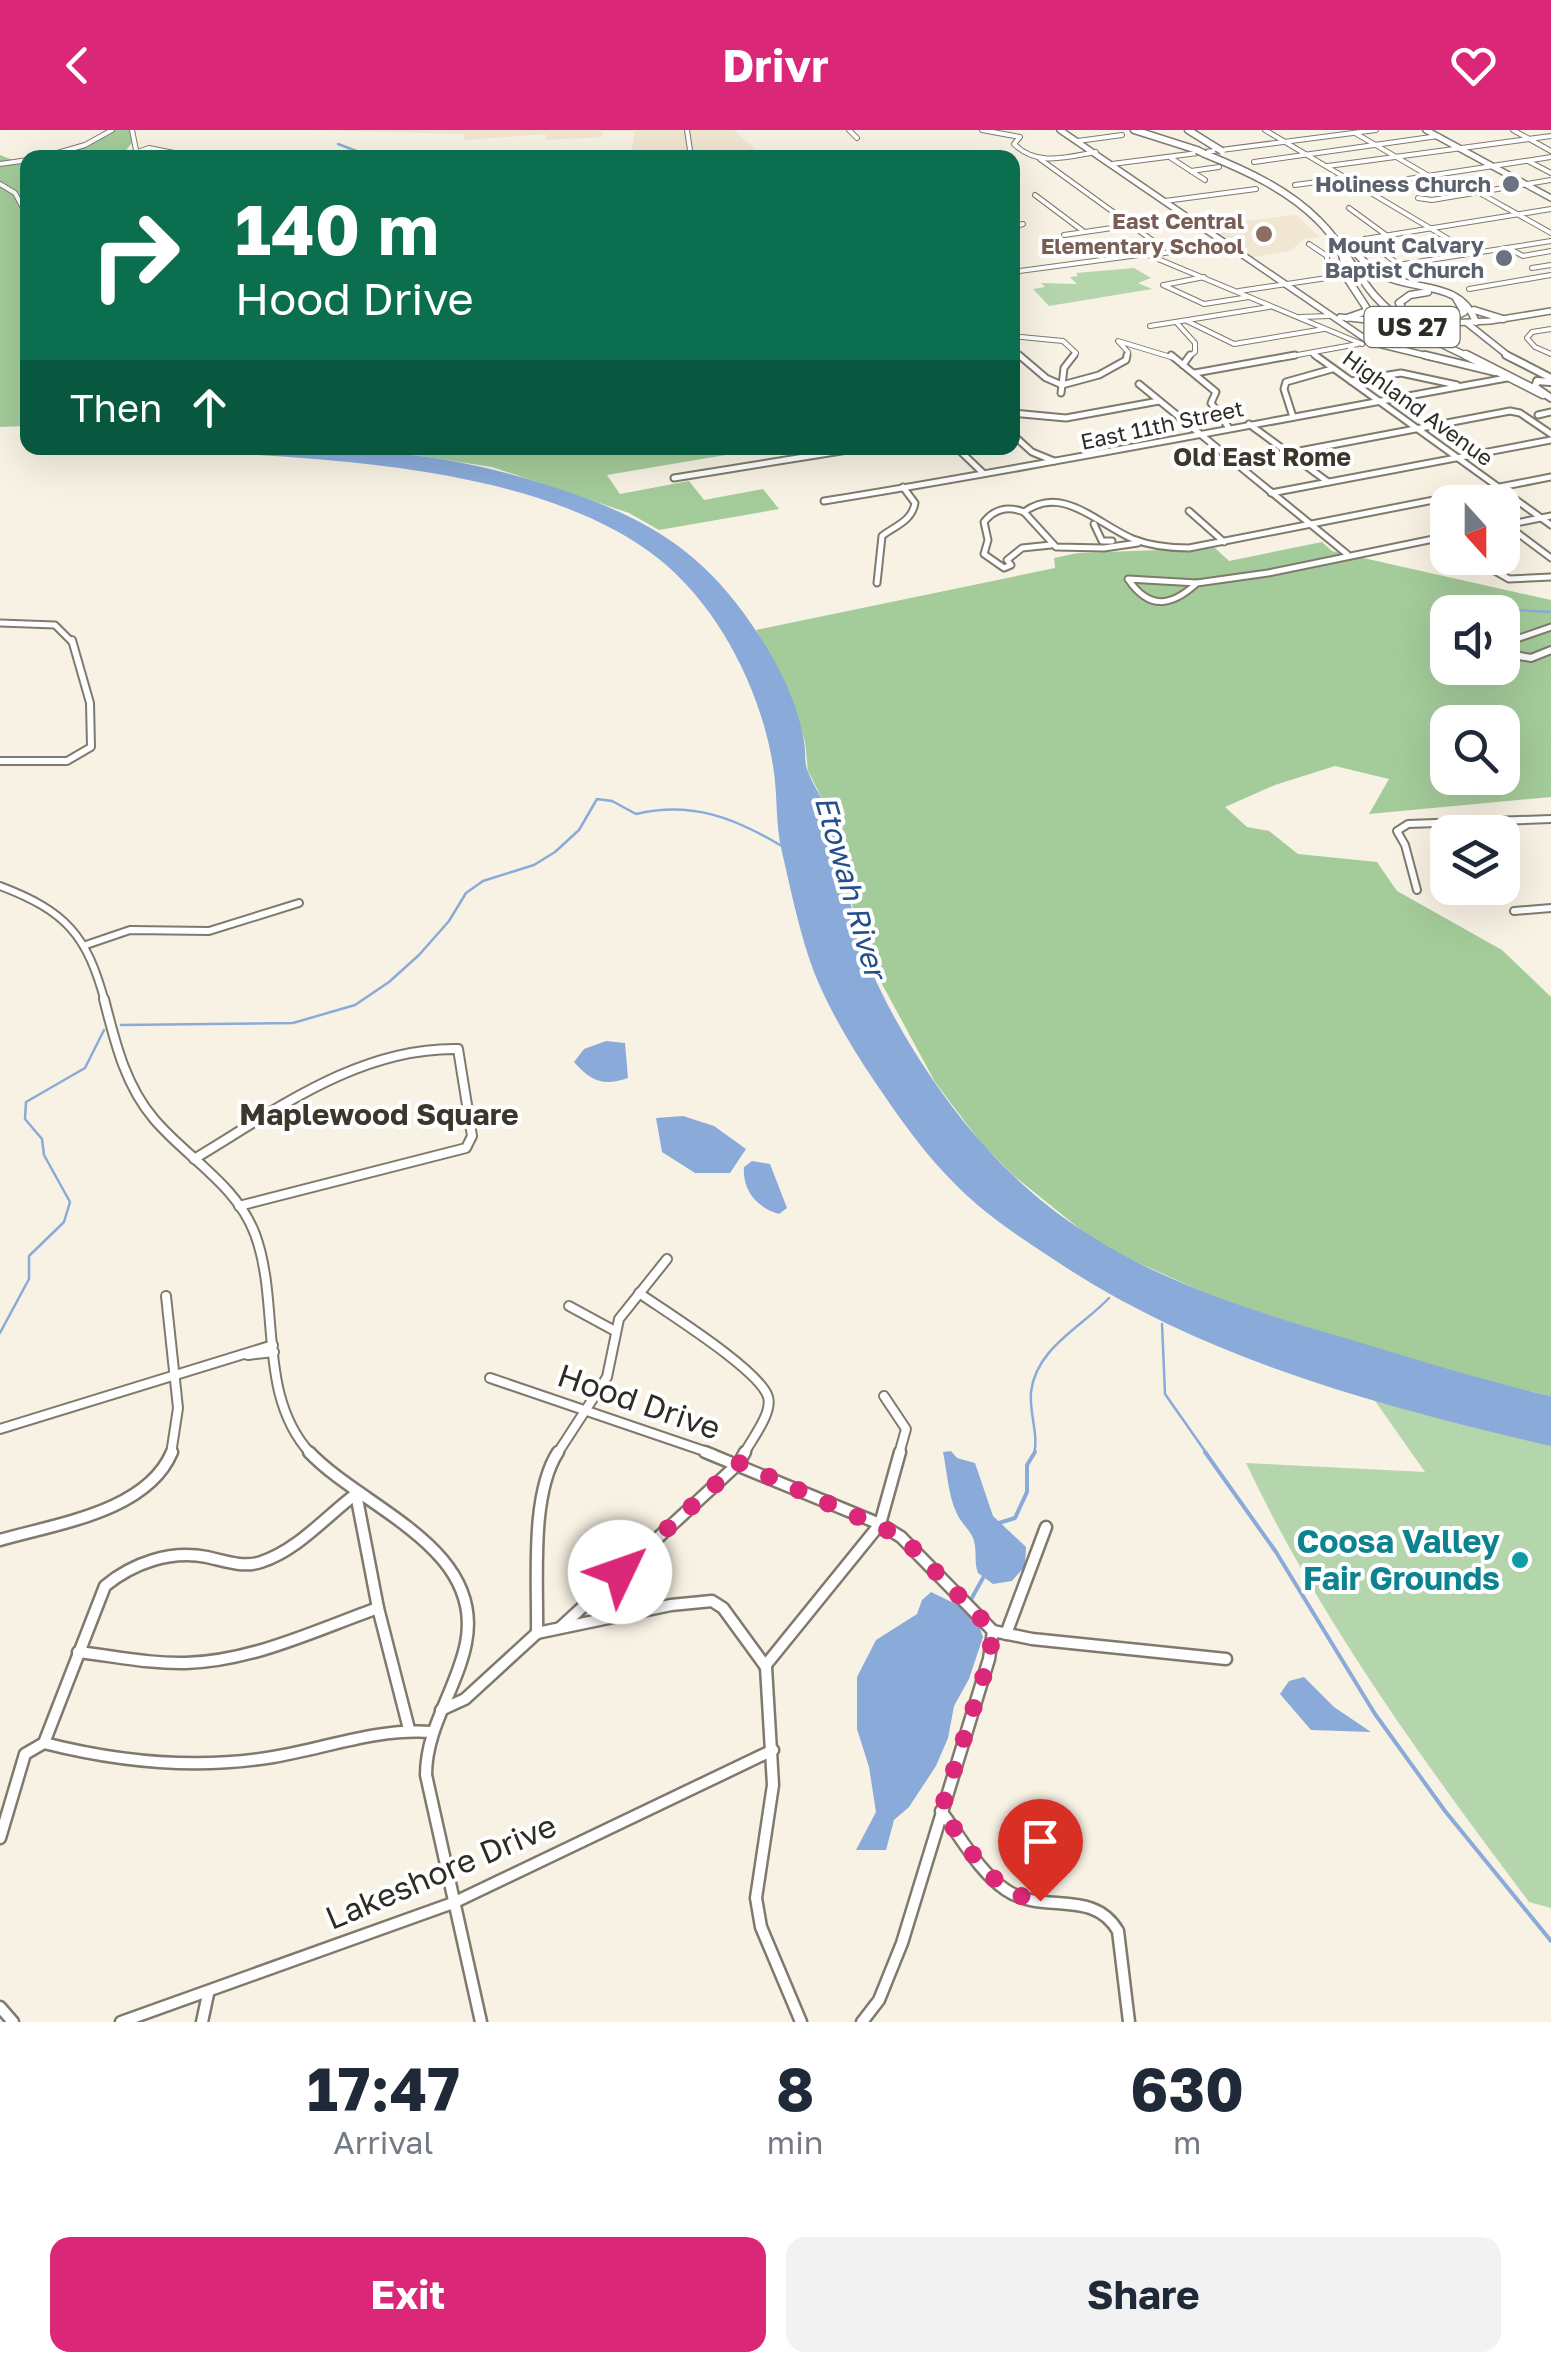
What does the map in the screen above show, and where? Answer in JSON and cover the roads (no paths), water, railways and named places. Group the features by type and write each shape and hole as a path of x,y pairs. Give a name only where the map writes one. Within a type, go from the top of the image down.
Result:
{"highway":[{"name":"US 27","path":"1132,130 1197,150 1238,168 1310,213 1344,246 1374,297 1397,317 1548,397"},
{"name":"US 27","path":"1187,130 1305,204 1344,246 1382,299 1410,322 1535,386"},
{"path":"1344,246 1371,269 1404,283 1454,294 1484,316 1498,320"},
{"path":"1344,246 1344,272 1375,321"},
{"path":"1410,322 1399,302 1417,293 1456,298 1469,320"},
{"path":"1344,322 1366,310"},
{"path":"1469,320 1474,310"},
{"path":"1442,324 1469,320"}],"main road":[{"path":"1060,130 1329,316 1344,322 1366,343 1478,367 1548,397"},
{"path":"1426,130 1551,198"},
{"path":"1469,320 1498,320 1551,311"},
{"path":"1469,320 1495,348 1551,380"},
{"path":"1344,322 1442,324 1478,331 1498,320"},
{"path":"1535,386 1537,381 1551,380"},
{"name":"US 27","path":"1535,386 1548,397"}],"street":[{"path":"68,150 112,130"},
{"path":"132,130 136,150 174,150"},
{"path":"848,130 858,138"},
{"path":"982,130 1021,138 1014,144 1017,150"},
{"path":"1266,130 1472,253"},
{"path":"1112,164 1376,130"},
{"path":"1513,130 1551,154"},
{"path":"1352,132 1429,176"},
{"path":"1078,141 1122,135"},
{"path":"1254,162 1438,136"},
{"path":"1325,166 1551,136"},
{"path":"1020,152 1028,158 1040,159 1096,152"},
{"path":"1360,186 1551,154"},
{"path":"1169,156 1205,180"},
{"path":"1040,159 1156,243"},
{"path":"1527,160 1551,177"},
{"path":"1192,171 1219,167"},
{"path":"1418,198 1428,200 1551,177"},
{"path":"1295,185 1346,178"},
{"path":"0,184 15,193 20,203"},
{"path":"1164,201 1256,189"},
{"path":"1478,192 1551,233"},
{"path":"1035,195 1083,231"},
{"path":"1349,208 1386,235"},
{"path":"1398,264 1365,239 1551,210"},
{"path":"1064,234 1188,217"},
{"path":"1386,267 1551,240"},
{"path":"1020,271 1226,244"},
{"path":"1234,292 1330,275 1326,254 1308,244"},
{"path":"1508,248 1523,256 1551,251"},
{"path":"1150,255 1324,330 1366,343"},
{"path":"1532,268 1551,264"},
{"path":"1470,289 1551,275"},
{"path":"1204,277 1163,285 1204,304 1248,297"},
{"path":"1150,326 1271,307"},
{"path":"1296,317 1329,316"},
{"path":"1187,321 1230,344 1324,330"},
{"path":"1176,322 1196,344 1194,352 1185,358 1186,366"},
{"path":"1551,329 1532,332 1527,338 1535,348 1551,354"},
{"path":"1020,335 1071,345 1076,353 1064,368 1061,394"},
{"path":"1020,356 1046,378 1062,385 1099,375 1126,360 1128,352 1119,340 1164,352 1215,389 1210,402 1230,428"},
{"path":"1195,373 1366,343"},
{"name":"Highland Avenue","path":"1313,354 1494,485"},
{"path":"1293,416 1284,389 1286,382 1334,369"},
{"path":"1351,381 1408,374 1462,386"},
{"name":"East 11th Street","path":"824,501 1059,462 1506,378"},
{"path":"1139,384 1347,554"},
{"path":"1020,415 1063,418 1159,400"},
{"path":"1289,453 1510,411 1520,413 1551,437"},
{"path":"1538,415 1551,412"},
{"path":"1249,424 1328,482"},
{"path":"1271,493 1551,437"},
{"path":"1020,441 1038,456 1059,462"},
{"path":"674,478 817,455"},
{"path":"964,455 983,473"},
{"path":"1507,485 1551,476"},
{"path":"876,583 882,536 915,510 915,503 903,487"},
{"path":"1048,546 1024,512 1008,508 991,513 984,522 988,540 984,554 998,567 1006,568 1012,564 1007,560 1017,550 1147,544 1189,548 1430,501"},
{"path":"1024,512 1037,502 1068,502 1104,526 1147,544"},
{"path":"1068,502 1099,528 1102,541 1112,541"},
{"name":"Highland Avenue","path":"1520,503 1551,525"},
{"path":"1189,511 1224,542"},
{"path":"1520,523 1551,516"},
{"path":"1520,536 1551,558"},
{"path":"1197,583 1171,604 1159,607 1148,602 1128,579 1197,583 1430,541"},
{"path":"1502,575 1509,579 1551,577"},
{"path":"0,622 43,622 70,634 78,648 94,726 90,747 74,759 0,761"},
{"path":"1520,638 1551,627"},
{"path":"1520,656 1531,658 1551,650"},
{"path":"1417,890 1405,845 1397,831 1408,824 1551,819"},
{"path":"0,886 54,914 86,945 130,1082 159,1126 239,1206 258,1246 283,1406 296,1436 323,1468 435,1551 450,1566 463,1591 468,1642 432,1732 426,1779 481,2022"},
{"path":"86,945 130,930 209,931 299,904"},
{"path":"1514,911 1551,908"},
{"path":"194,1159 360,1064 406,1051 442,1046 458,1049 472,1136 466,1148 239,1206"},
{"path":"537,1633 538,1545 551,1463 587,1410 614,1358 615,1331 638,1292 667,1259"},
{"path":"558,1630 739,1463 768,1408 765,1388 756,1376 638,1292"},
{"path":"0,1540 124,1499 154,1480 167,1464 176,1439 166,1296"},
{"path":"569,1306 615,1331"},
{"path":"0,1429 273,1349"},
{"name":"Hood Drive","path":"490,1378 739,1463 880,1524"},
{"path":"765,1666 830,1591 880,1524 906,1429 884,1396"},
{"path":"356,1494 378,1608 408,1729"},
{"path":"0,1838 25,1754 44,1743 105,1586 118,1574 146,1562 174,1557 200,1556 228,1564 258,1563 311,1535 356,1494"},
{"path":"880,1524 902,1537 993,1631 1226,1659"},
{"path":"1006,1634 1046,1527"},
{"path":"441,1710 465,1699 537,1633 671,1604 712,1602 723,1608 765,1666 773,1785 756,1898 761,1927 802,2022"},
{"path":"78,1652 124,1660 198,1662 266,1648 378,1608"},
{"path":"862,2022 879,2000 902,1944 989,1659 993,1631"},
{"path":"44,1743 122,1759 224,1762 272,1758 408,1729 432,1732"},
{"name":"Lakeshore Drive","path":"122,2022 454,1903 773,1750"},
{"path":"941,1811 998,1884 1021,1898 1095,1905 1113,1917 1129,2022"},
{"path":"202,2022 208,1994"},
{"path":"0,2007 13,2022"}],"water":[{"path":"261,455 410,455 475,465 597,502 629,516 686,552 737,604 787,687 804,741 807,769 832,820 841,851 858,934 899,1025 964,1122 1016,1179 1093,1237 1133,1260 1220,1298 1462,1373 1551,1396 1551,1446 1355,1395 1228,1351 1107,1292 979,1206 924,1150 894,1110 827,1000 809,958 792,897 780,841 773,766 759,708 734,652 681,579 659,559 606,525 544,500 477,482"},
{"path":"606,1041 625,1043 628,1078 598,1081 574,1062 584,1049"},
{"path":"683,1116 714,1126 746,1149 730,1173 695,1173 662,1152 656,1118"},
{"path":"752,1161 770,1164 787,1208 779,1214 758,1203 748,1190 744,1167"},
{"path":"951,1451 957,1458 975,1463 993,1516 1026,1547 1025,1566 1012,1581 993,1584 978,1573 973,1538 957,1514 950,1491 943,1452"},
{"path":"931,1592 976,1617 983,1637 969,1679 954,1706 948,1738 936,1766 909,1807 894,1820 886,1850 856,1850 876,1812 869,1767 857,1729 857,1677 876,1640 917,1614 922,1600"},
{"path":"1304,1677 1334,1707 1371,1732 1311,1730 1280,1694 1289,1681"}],"waterway":[{"path":"338,144 354,150"},
{"path":"1520,610 1551,612"},
{"path":"121,1025 293,1023 355,1005 419,955 449,921 466,893 483,881 534,865 555,852 579,830 597,799 612,801 636,814 675,809 711,814 780,845"},
{"path":"0,1333 29,1279 29,1256 64,1222 70,1202 44,1155 42,1139 25,1119 26,1102 85,1068 104,1030"},
{"path":"1034,1454 1031,1392 1035,1377 1062,1339 1109,1298"},
{"path":"1162,1324 1165,1394 1207,1454"},
{"path":"1205,1452 1276,1552 1375,1714 1445,1811 1551,1941"},
{"path":"999,1523 1015,1518 1027,1492 1027,1465 1034,1454"},
{"path":"969,1603 983,1578"}],"place":[{"name":"Holiness Church","path":"1511,184"},
{"name":"East Central Elementary School","path":"1264,234"},
{"name":"Mount Calvary Baptist Church","path":"1504,258"},
{"name":"Coosa Valley Fair Grounds","path":"1520,1560"}],"district":[{"name":"Old East Rome","path":"1262,457"},
{"name":"Maplewood Square","path":"379,1115"}],"water label":[{"name":"Etowah River","path":"850,887"}]}
